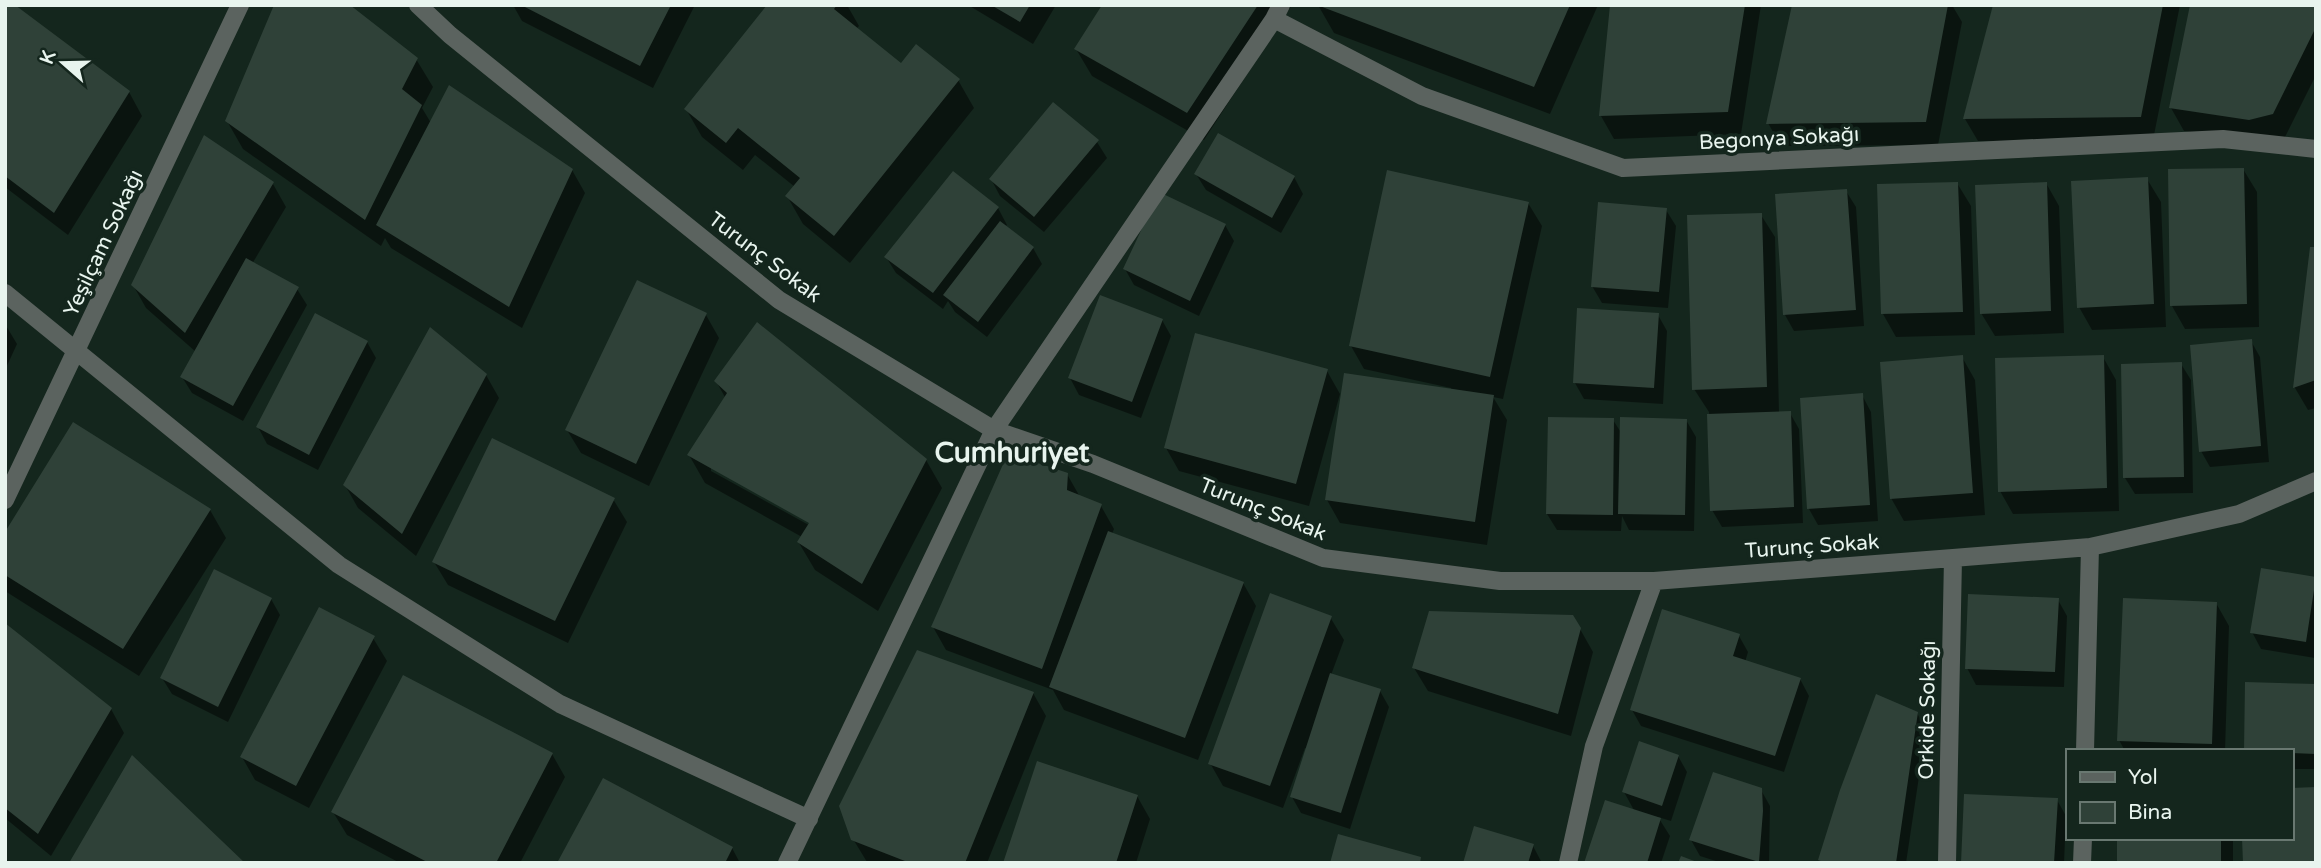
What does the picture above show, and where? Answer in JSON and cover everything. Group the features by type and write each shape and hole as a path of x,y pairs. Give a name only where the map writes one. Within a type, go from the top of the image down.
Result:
{"street":[{"name":"Yeşilçam Sokağı","path":"5,500 240,5"},
{"name":"Turunç Sokak","path":"418,5 450,35 779,300 994,430 1093,464 1323,558 1500,581 1654,581 1953,558 2090,547 2239,514 2316,481"},
{"path":"787,863 994,430 1278,12"},
{"name":"Begonya Sokağı","path":"1278,12 1422,96 1623,169 2223,139 2316,149"},
{"path":"5,293 339,565 560,704 809,819"},
{"path":"2085,749 2090,547"},
{"name":"Orkide Sokağı","path":"1947,863 1953,558"},
{"path":"1567,863 1594,746 1654,581"},
{"path":"2082,863 2083,840"}],"building":[{"path":"5,5 15,5 130,91 54,213 5,176"},
{"path":"274,5 350,5 418,58 402,89 422,105 365,220 225,121"},
{"path":"521,5 671,5 640,66"},
{"path":"767,5 837,5 834,9 901,63 916,44 960,79 834,236 785,196 800,178 738,128 726,143 684,109"},
{"path":"991,5 1030,5 1020,22"},
{"path":"1102,5 1258,5 1187,113 1074,49"},
{"path":"1317,5 1570,5 1534,87"},
{"path":"1610,5 1745,5 1728,112 1599,116"},
{"path":"1792,5 1948,5 1926,122 1766,124"},
{"path":"1993,5 2163,5 2141,117 1963,119"},
{"path":"2190,5 2316,5 2316,27 2273,114 2249,120 2169,108"},
{"path":"449,85 573,169 509,307 376,225"},
{"path":"1053,102 1099,140 1034,217 989,179"},
{"path":"1218,133 1295,176 1272,218 1194,174"},
{"path":"204,135 274,182 185,333 131,285"},
{"path":"2244,168 2247,304 2170,306 2168,169"},
{"path":"1387,170 1529,202 1490,377 1349,346"},
{"path":"953,171 999,207 933,293 884,257"},
{"path":"2148,177 2154,304 2077,308 2071,181"},
{"path":"1958,182 1963,312 1881,314 1877,184"},
{"path":"2047,182 2051,311 1980,314 1975,185"},
{"path":"1847,189 1856,310 1783,315 1775,194"},
{"path":"1159,192 1226,224 1190,301 1123,269"},
{"path":"1598,202 1667,208 1659,292 1591,287"},
{"path":"1762,213 1767,387 1692,390 1687,215"},
{"path":"1000,221 1034,247 978,322 943,295"},
{"path":"2310,247 2316,247 2316,380 2293,388"},
{"path":"246,258 299,287 233,406 180,377"},
{"path":"637,280 707,313 636,464 565,430"},
{"path":"1100,295 1163,319 1132,402 1068,378"},
{"path":"1577,308 1659,313 1654,388 1573,383"},
{"path":"315,313 368,341 309,455 256,427"},
{"path":"757,322 927,459 862,584 797,542 809,523 687,455 727,393 714,381"},
{"path":"430,327 487,374 402,534 343,485"},
{"path":"1195,333 1328,369 1296,484 1164,448"},
{"path":"2252,339 2261,446 2199,452 2190,345"},
{"path":"1963,355 1973,493 1890,499 1880,362"},
{"path":"2104,355 2107,488 1998,492 1995,358"},
{"path":"2182,362 2184,477 2123,478 2121,364"},
{"path":"1344,373 1494,395 1475,522 1325,500"},
{"path":"1863,393 1870,505 1807,509 1800,398"},
{"path":"1791,411 1794,507 1710,511 1707,414"},
{"path":"1548,417 1614,418 1613,515 1546,514"},
{"path":"1620,417 1687,419 1685,515 1618,514"},
{"path":"73,422 211,509 123,649 5,575 5,532"},
{"path":"492,438 615,498 555,621 432,562"},
{"path":"1008,453 1068,473 1067,490 1102,504 1042,669 931,627"},
{"path":"1108,531 1244,582 1185,738 1049,687"},
{"path":"2261,568 2316,577 2306,642 2250,633"},
{"path":"214,569 272,598 218,707 160,678"},
{"path":"1270,593 1332,616 1270,786 1208,764"},
{"path":"1968,594 2059,598 2055,672 1965,669"},
{"path":"2123,598 2217,602 2212,744 2117,741"},
{"path":"319,607 375,636 296,786 240,757"},
{"path":"1662,609 1740,634 1733,656 1801,678 1775,756 1630,710"},
{"path":"1429,611 1573,615 1581,628 1558,714 1412,668"},
{"path":"5,623 112,708 38,834 5,808"},
{"path":"917,650 1034,692 965,863 910,863 851,840 839,806"},
{"path":"1330,673 1381,689 1341,813 1290,797"},
{"path":"403,675 553,753 496,863 429,863 331,812"},
{"path":"2245,682 2316,684 2316,754 2293,753 2293,749 2244,749"},
{"path":"1876,694 1918,712 1896,863 1826,863 1818,860 1840,790"},
{"path":"1639,741 1679,755 1662,806 1622,792"},
{"path":"132,755 245,863 69,863"},
{"path":"1037,761 1138,795 1116,863 1003,863"},
{"path":"1713,772 1762,788 1759,862 1689,840"},
{"path":"603,778 733,847 725,863 557,863"},
{"path":"2316,787 2316,863 2243,863 2242,840 2293,840 2293,788"},
{"path":"1964,794 2058,798 2054,863 1961,863"},
{"path":"1605,800 1661,818 1647,863 1584,863"},
{"path":"1474,826 1534,844 1528,863 1463,863"},
{"path":"1338,834 1421,857 1420,863 1330,863"},
{"path":"2117,840 2221,840 2221,863 2117,863"},
{"path":"1681,856 1697,862 1697,863 1678,863"}],"district":[{"name":"Cumhuriyet","path":"1012,452"}]}
